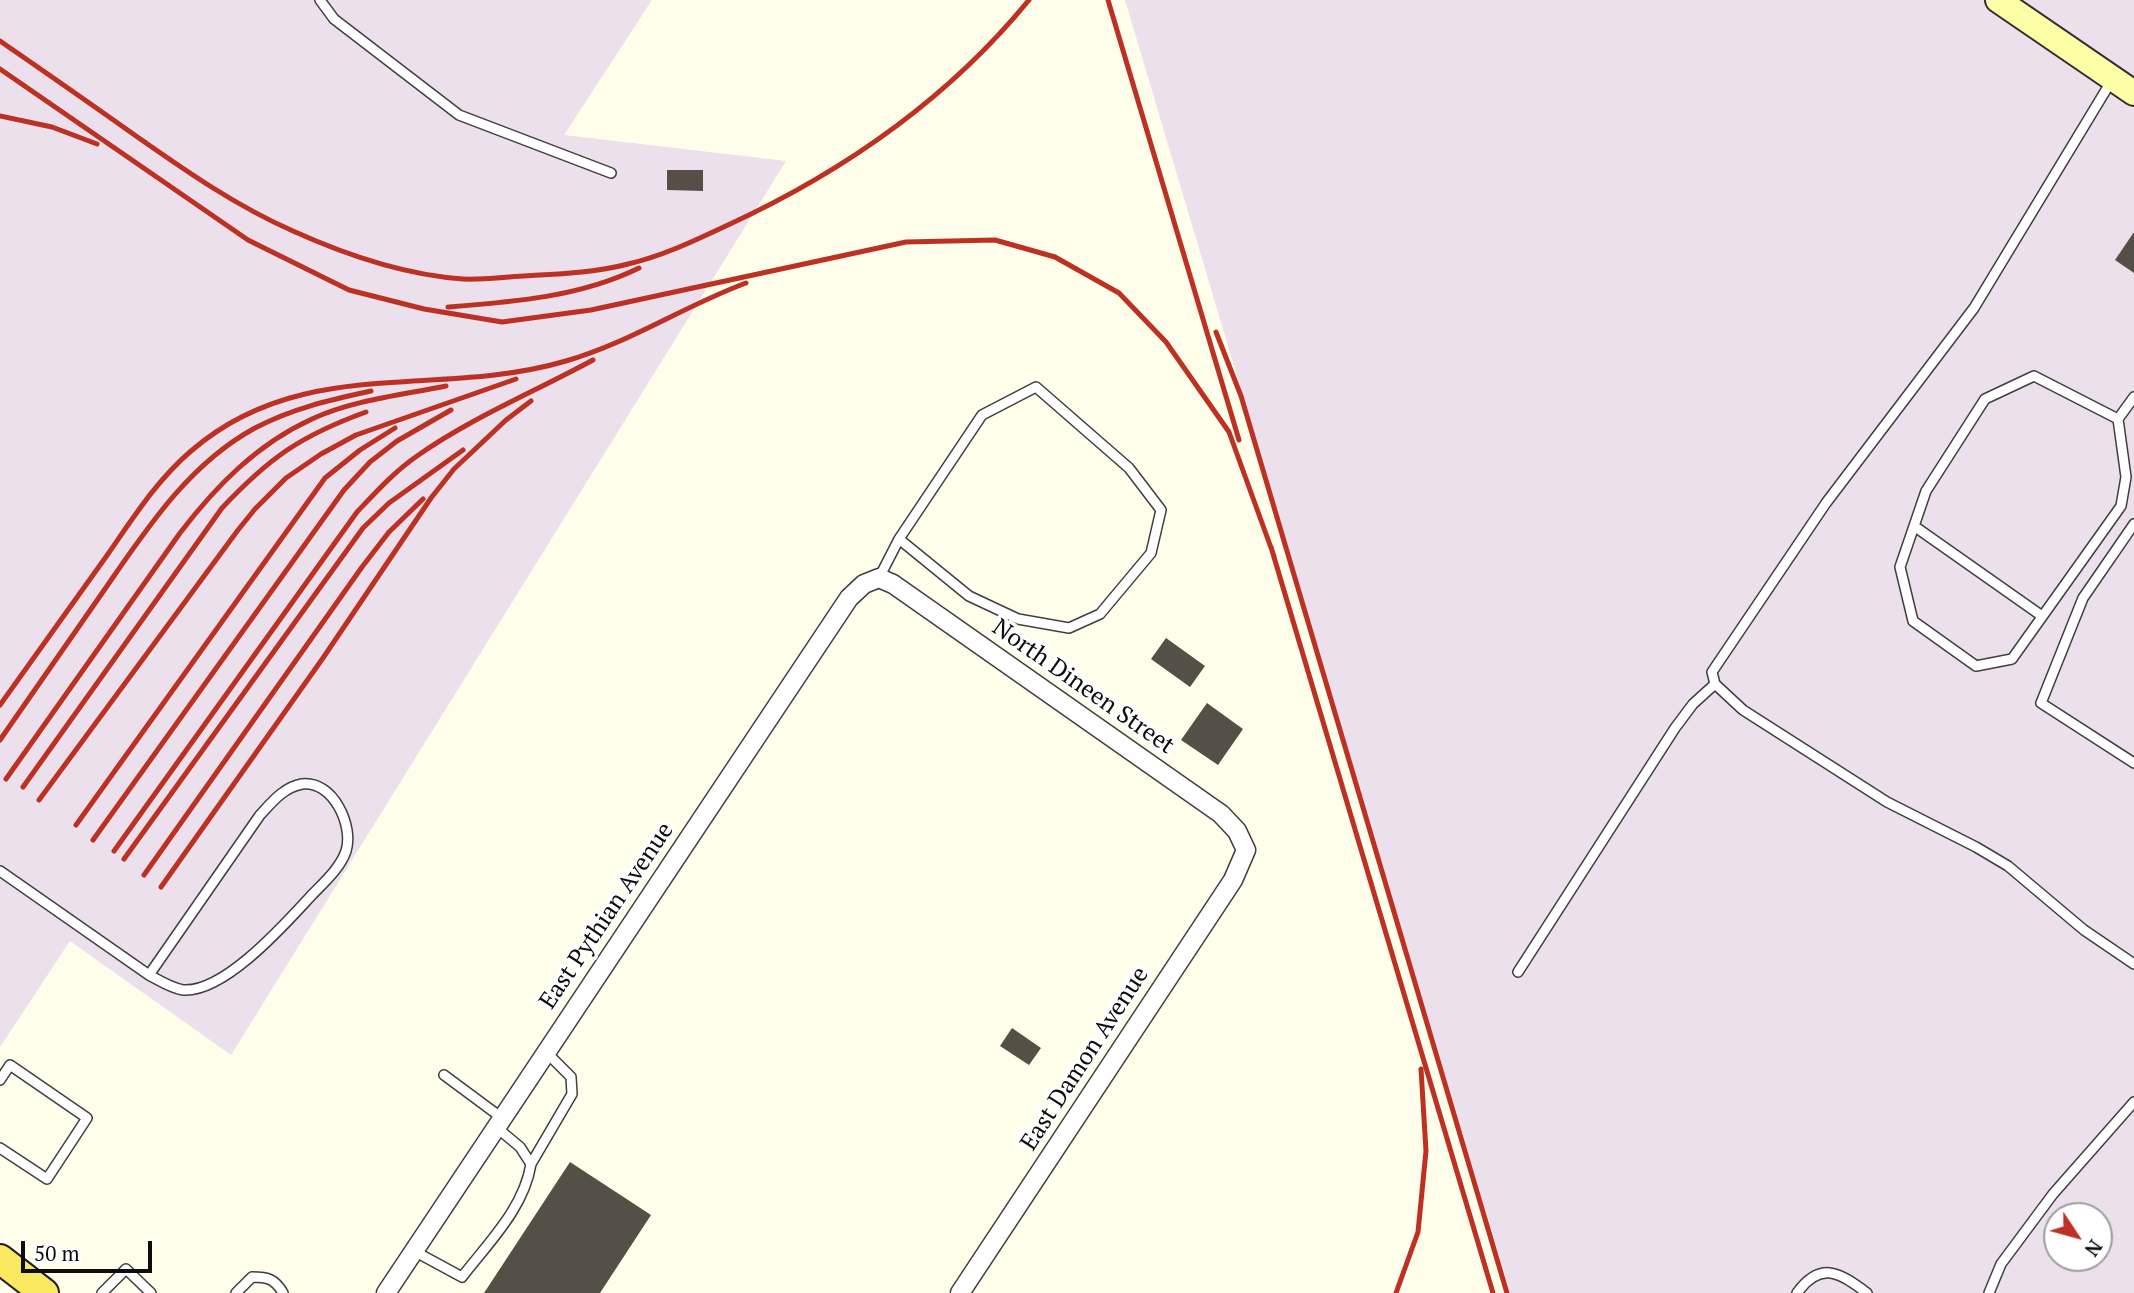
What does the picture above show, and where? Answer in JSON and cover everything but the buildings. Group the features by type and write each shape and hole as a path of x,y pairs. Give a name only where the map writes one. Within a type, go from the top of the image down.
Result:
{"main road":[{"path":"0,1259 44,1293"}],"street":[{"path":"1998,0 2134,93"},
{"name":"North Dineen Street","path":"879,578 893,584 1220,814 1237,831 1246,850"},
{"name":"East Pythian Avenue","path":"386,1293 849,598 864,584 879,578"},
{"name":"East Damon Avenue","path":"960,1293 1233,880 1246,850"}],"lane":[{"path":"320,0 334,19 459,115 611,173"},
{"path":"2112,78 1974,308 1826,503 1712,672 1715,684 1743,710 1887,802 2008,866 2084,930 2134,964"},
{"path":"2118,419 2034,376 1985,399 1926,491 1900,567 1913,621 1976,666 2012,659 2121,506 2126,477 2118,419 2134,397"},
{"path":"879,578 899,539 982,415 1036,387 1129,468 1160,510 1151,553 1100,614 1069,628 1018,619 969,596 899,539"},
{"path":"2134,524 2083,598 2041,703 2134,763"},
{"path":"1914,526 2042,616"},
{"path":"1518,972 1675,728 1693,705 1715,684"},
{"path":"0,871 149,975 185,990 211,984 239,966 276,934 334,870 345,851 348,829 341,810 332,797 317,787 303,784 280,793 260,815 149,975"},
{"path":"414,1251 462,1277 509,1217 528,1182 531,1164 572,1094 571,1077 546,1052"},
{"path":"0,1080 10,1065 87,1118 47,1179 0,1148"},
{"path":"444,1075 499,1122 531,1164"},
{"path":"1989,1293 2001,1264 2053,1194 2134,1102"},
{"path":"102,1293 126,1269 151,1293"},
{"path":"1797,1293 1813,1276 1830,1271 1846,1278 1867,1293"},
{"path":"236,1293 252,1277 267,1277 276,1282 283,1293"}],"shaded area":[{"path":"0,0 652,0 564,135 786,161 231,1055 70,941 0,1047"},
{"path":"1125,0 2134,0 2134,1293 1510,1293"}],"railway":[{"path":"0,41 193,175 272,221 313,240 376,262 441,277 478,279 576,273 628,264 679,247 771,204 852,157 928,101 998,36 1029,0"},
{"path":"1108,0 1239,440"},
{"path":"0,69 248,240 349,290 424,309 502,322 591,310 906,242 995,240 1055,257 1119,293 1166,342 1229,432 1274,556"},
{"path":"0,116 52,127 97,144"},
{"path":"448,307 570,292 617,278 639,268"},
{"path":"0,705 156,487 191,451 234,421 279,401 325,390 517,372 566,361 612,344 746,283"},
{"path":"1216,332 1241,396 1507,1293"},
{"path":"114,851 357,512 378,490 409,462 438,442 593,360"},
{"path":"39,800 238,530 286,478 321,454 356,435 516,379"},
{"path":"6,779 180,533 208,499 239,468 292,429 328,412 446,386"},
{"path":"0,740 131,551 167,504 207,462 230,444 269,421 312,405 371,391"},
{"path":"161,887 323,658 431,498 454,469 506,420 531,401"},
{"path":"93,840 344,490 370,462 397,441 451,410"},
{"path":"23,787 222,508 255,475 287,450 322,430 366,412"},
{"path":"76,825 325,478 360,450 395,428"},
{"path":"124,859 363,528 389,503 463,450"},
{"path":"144,875 362,567 389,532 423,499"},
{"path":"1271,547 1493,1293"},
{"path":"1396,1293 1418,1232 1426,1151 1421,1069"}]}
